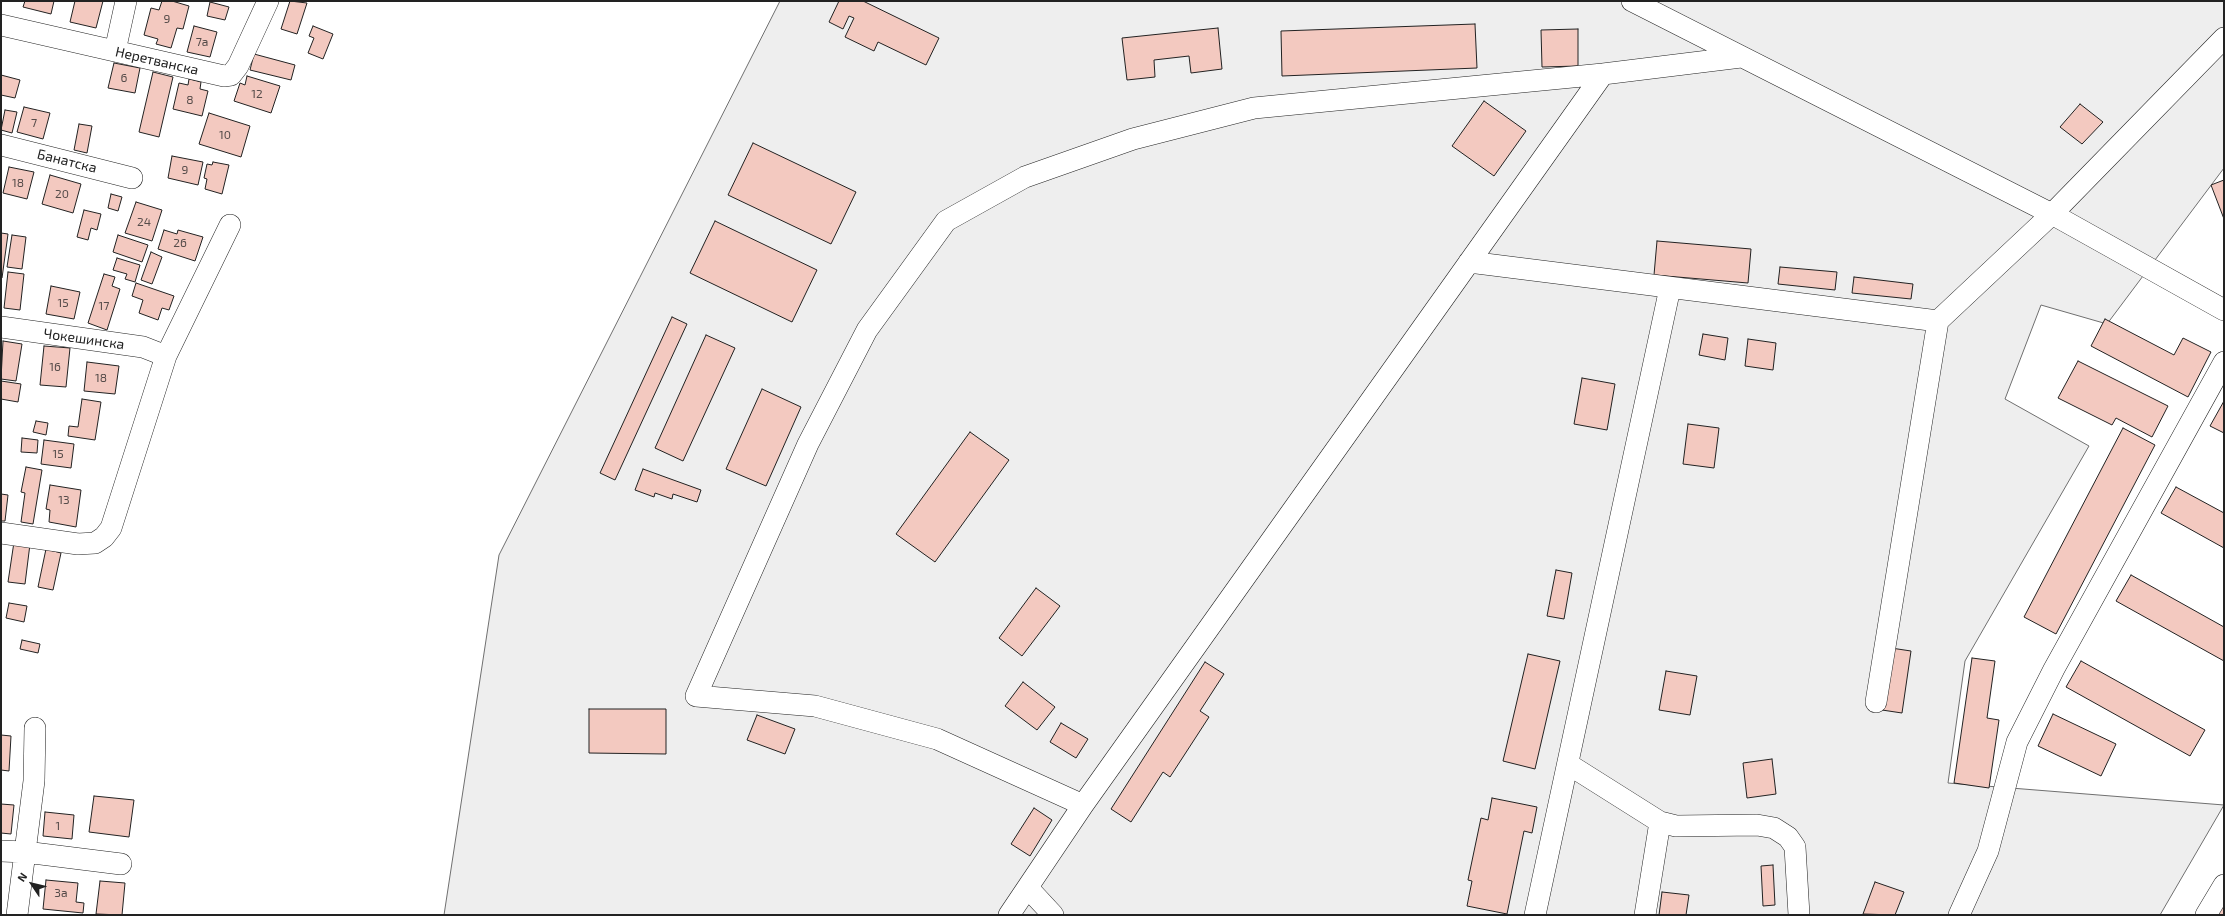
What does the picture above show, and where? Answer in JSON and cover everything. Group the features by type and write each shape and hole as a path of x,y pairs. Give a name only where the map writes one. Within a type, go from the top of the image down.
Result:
{"street":[{"path":"115,51 126,1"},
{"name":"Неретванска","path":"1,25 224,76 231,75 238,66 268,1"},
{"path":"1632,1 2052,214 2224,310"},
{"path":"1876,702 1938,321 2052,214 2224,38"},
{"path":"1083,805 937,739 815,706 696,696 808,444 867,330 946,221 1025,177 1126,141 1254,108 1603,74 1741,57"},
{"path":"1009,915 1083,805 1603,74"},
{"name":"Банатска","path":"1,145 132,178"},
{"path":"1,533 78,544 95,543 104,537 111,528 166,356 230,225"},
{"path":"1469,262 1938,321"},
{"path":"1535,915 1670,288"},
{"name":"Чокешинска","path":"1,327 144,347 166,356"},
{"path":"1959,915 1988,851 2017,742 2054,669 2224,362"},
{"path":"17,915 34,781 36,728"},
{"path":"1568,764 1660,822 1676,826 1757,825 1774,828 1788,837 1795,847 1799,915"},
{"path":"1645,915 1660,822"},
{"path":"1,851 24,852 121,864"},
{"path":"2206,915 2224,885"},
{"path":"1028,888 1052,915"}],"shaded area":[{"path":"780,1 2224,1 2224,168 2107,324 2041,305 2005,399 2089,446 1965,661 1948,783 2224,805 2160,915 444,915 499,555"}],"building":[{"path":"25,1 54,1 51,14 23,7"},
{"path":"75,1 103,1 96,28 70,22"},
{"path":"162,1 172,1 189,6 183,29 177,28 171,48 156,44 158,39 144,35 151,8 159,10"},
{"path":"290,1 307,3 297,34 281,29"},
{"path":"839,1 863,1 939,38 926,65 878,42 874,51 845,37 854,18 849,16 843,29 829,22"},
{"path":"210,2 229,7 225,20 207,16"},
{"path":"1475,24 1477,68 1282,76 1281,31"},
{"path":"194,26 217,32 210,57 187,52"},
{"path":"313,26 333,34 323,59 308,53 314,38 309,36"},
{"path":"1218,28 1222,69 1191,73 1189,56 1154,60 1155,77 1127,80 1122,38"},
{"path":"1578,29 1578,66 1542,67 1541,30"},
{"path":"254,54 295,65 291,80 250,70"},
{"path":"114,63 140,68 135,93 108,88"},
{"path":"153,72 173,77 159,137 139,132"},
{"path":"1,75 20,80 15,98 1,95"},
{"path":"247,76 280,86 271,113 234,101 240,83 245,85"},
{"path":"189,79 201,82 200,89 208,91 202,116 173,109 179,83 188,85"},
{"path":"1484,101 1526,131 1494,176 1452,146"},
{"path":"2080,104 2103,122 2082,144 2060,127"},
{"path":"24,107 50,113 43,139 17,132"},
{"path":"5,110 17,112 12,133 1,130"},
{"path":"209,113 250,126 241,157 199,144"},
{"path":"79,124 92,126 87,153 74,150"},
{"path":"753,143 856,192 831,244 728,195"},
{"path":"172,156 203,162 198,185 168,178"},
{"path":"213,162 229,165 222,194 205,189 207,179 204,178 207,164 212,165"},
{"path":"9,167 34,172 27,199 3,193"},
{"path":"50,175 81,184 73,213 42,204"},
{"path":"2224,180 2224,219 2211,185"},
{"path":"111,194 122,197 118,211 108,208"},
{"path":"136,202 162,210 152,241 125,233"},
{"path":"84,210 101,214 97,230 91,228 88,240 77,237"},
{"path":"715,221 817,270 792,322 690,273"},
{"path":"164,230 177,234 178,230 203,237 195,261 158,249"},
{"path":"1,233 8,234 2,278 1,278"},
{"path":"12,235 26,237 22,269 7,267"},
{"path":"118,235 148,245 142,262 113,252"},
{"path":"1657,241 1751,249 1748,283 1654,275"},
{"path":"151,252 162,257 152,284 141,280"},
{"path":"117,258 140,265 135,282 125,279 127,274 113,270"},
{"path":"1780,267 1837,272 1835,290 1778,284"},
{"path":"8,272 24,274 20,310 4,308"},
{"path":"104,274 115,277 112,286 120,289 107,330 88,323"},
{"path":"1854,277 1913,284 1911,299 1852,293"},
{"path":"136,283 174,296 169,310 162,308 158,320 139,313 143,300 132,296"},
{"path":"51,286 80,292 74,319 46,314"},
{"path":"672,317 687,324 615,480 600,473"},
{"path":"2105,319 2174,355 2183,338 2211,352 2188,397 2091,346"},
{"path":"1703,334 1728,338 1725,360 1699,355"},
{"path":"706,335 735,348 683,461 655,448"},
{"path":"1748,339 1776,343 1773,370 1745,366"},
{"path":"3,341 22,344 16,381 1,379"},
{"path":"44,346 70,348 66,387 40,385"},
{"path":"2078,361 2168,406 2152,437 2116,418 2112,425 2058,398"},
{"path":"87,362 119,366 115,394 84,391"},
{"path":"1582,378 1615,384 1607,430 1574,424"},
{"path":"1,381 21,384 18,402 1,399"},
{"path":"762,389 801,407 766,486 726,469"},
{"path":"82,399 101,402 95,440 68,436 69,426 78,427"},
{"path":"2224,401 2224,433 2210,426"},
{"path":"36,421 48,423 46,435 33,432"},
{"path":"1688,424 1719,428 1714,468 1683,464"},
{"path":"2123,428 2155,445 2056,634 2024,617"},
{"path":"970,432 1009,460 935,562 896,534"},
{"path":"22,438 38,440 37,453 21,452"},
{"path":"44,440 74,444 71,468 41,464"},
{"path":"26,467 42,470 33,524 21,522 25,493 21,492"},
{"path":"643,469 701,490 697,502 673,494 672,499 655,493 654,497 635,490"},
{"path":"50,485 81,490 76,527 49,522 50,510 46,509"},
{"path":"2176,487 2224,513 2224,548 2161,513"},
{"path":"1,494 8,495 5,521 1,521"},
{"path":"14,542 30,544 25,584 8,582"},
{"path":"46,549 61,553 53,590 38,587"},
{"path":"1556,570 1572,573 1564,619 1547,616"},
{"path":"2131,575 2224,627 2224,661 2116,601"},
{"path":"1036,588 1060,606 1022,656 999,638"},
{"path":"9,603 27,606 24,622 6,618"},
{"path":"22,640 40,644 38,653 20,649"},
{"path":"1891,648 1911,651 1902,713 1882,710"},
{"path":"1528,654 1560,661 1535,769 1503,761"},
{"path":"1972,658 1995,661 1987,718 1999,720 1989,788 1954,783"},
{"path":"2081,661 2205,730 2190,756 2066,687"},
{"path":"1205,662 1224,674 1200,711 1209,717 1170,777 1163,772 1131,822 1111,809"},
{"path":"1666,671 1697,676 1690,715 1659,710"},
{"path":"1023,682 1055,707 1037,730 1005,706"},
{"path":"589,709 666,709 666,754 589,753"},
{"path":"2053,714 2116,744 2101,776 2038,746"},
{"path":"757,715 795,729 785,754 747,740"},
{"path":"1061,723 1088,739 1076,758 1050,742"},
{"path":"1,735 11,736 9,771 1,770"},
{"path":"1772,759 1776,794 1747,798 1743,763"},
{"path":"94,796 134,800 129,837 89,832"},
{"path":"1492,798 1537,807 1532,833 1524,831 1507,914 1467,906 1472,881 1468,880 1481,818 1488,820"},
{"path":"1,804 14,805 11,834 1,833"},
{"path":"1034,808 1052,820 1030,856 1011,844"},
{"path":"45,812 74,815 72,839 43,836"},
{"path":"1773,865 1775,905 1763,906 1761,866"},
{"path":"46,880 78,883 76,902 84,903 83,913 43,909"},
{"path":"100,881 125,883 122,915 96,914"},
{"path":"1875,882 1904,892 1895,915 1863,914"},
{"path":"1662,892 1689,895 1686,915 1659,915"},
{"path":"2224,899 2224,915 2215,915"}]}
